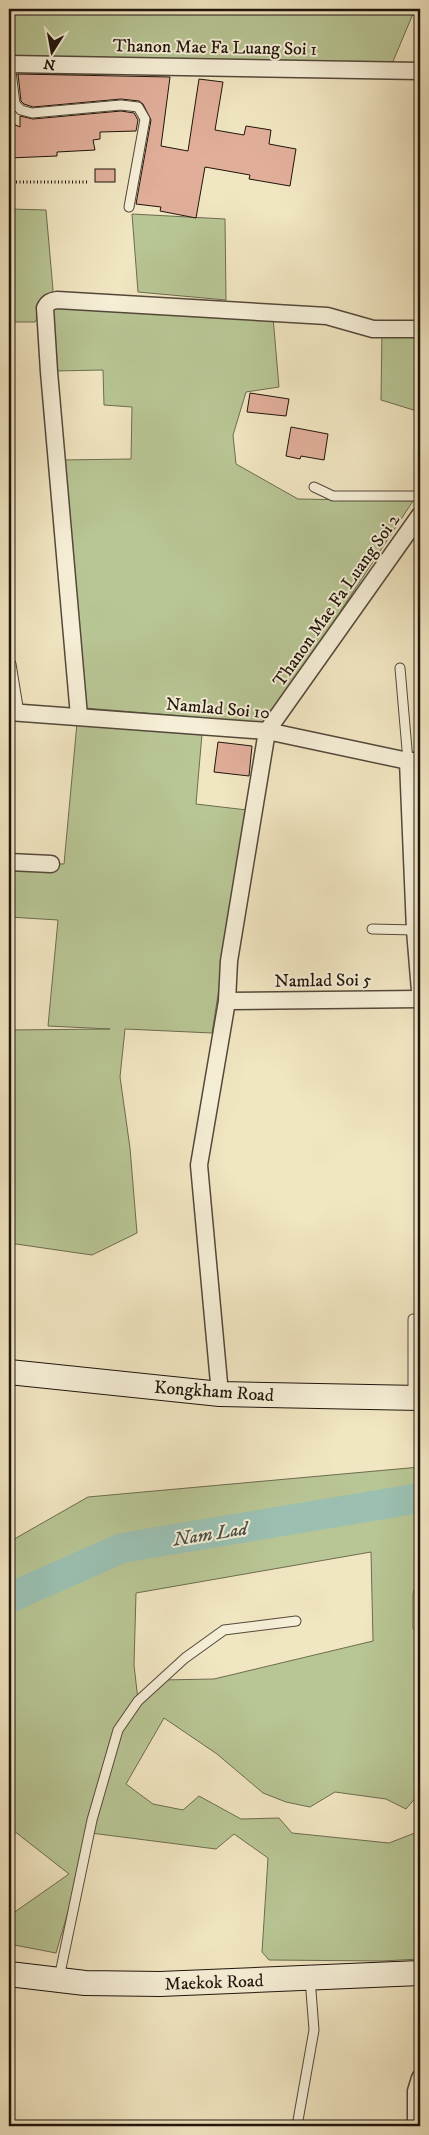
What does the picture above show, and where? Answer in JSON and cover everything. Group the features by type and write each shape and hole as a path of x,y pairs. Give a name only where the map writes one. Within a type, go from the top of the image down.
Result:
{"street":[{"name":"Thanon Mae Fa Luang Soi 1","path":"10,64 420,71"},
{"path":"79,716 49,372 45,308 47,304 50,301 57,300 327,316 372,329 420,329"},
{"name":"Thanon Mae Fa Luang Soi 2","path":"267,732 420,515"},
{"name":"Namlad Soi 10","path":"14,712 267,732 414,761"},
{"path":"220,1394 200,1165 227,1001 229,961 267,732"},
{"path":"414,761 415,930 420,991"},
{"path":"9,862 51,864"},
{"name":"Namlad Soi 5","path":"227,1001 420,999"},
{"name":"Kongkham Road","path":"9,1372 220,1394 416,1398"},
{"name":"Maekok Road","path":"9,1974 59,1981 160,1984 420,1973"},
{"path":"416,2126 416,2091 420,2078"}],"lane":[{"path":"10,64 12,107 32,113 122,105 138,107 145,119 129,207"},
{"path":"314,487 333,496 420,496"},
{"path":"11,664 14,712"},
{"path":"400,668 414,761"},
{"path":"372,929 415,930"},
{"path":"412,1319 416,1398"},
{"path":"59,1981 92,1820 118,1730 138,1701 185,1658 224,1630 296,1621"},
{"path":"297,2126 314,2030 310,1978"}],"path":[{"path":"9,182 87,182"}],"green space":[{"path":"9,9 415,9 389,71 9,75"},
{"path":"420,80 420,129 415,129"},
{"path":"9,209 46,210 53,290 35,322 9,322"},
{"path":"132,214 225,219 226,300 138,292"},
{"path":"65,304 273,317 279,387 246,392 233,435 236,464 298,499 413,501 267,723 85,708 62,460 131,459 132,407 104,405 103,370 54,371 50,308"},
{"path":"382,329 420,329 420,412 381,400"},
{"path":"77,723 202,734 196,804 247,810 212,1033 125,1029 120,1077 130,1148 137,1233 92,1255 9,1243 9,1030 110,1029 48,1026 58,920 9,917 9,862 64,864"},
{"path":"420,1467 420,1569 413,1594 413,1628 420,1638 420,1797 417,1796 406,1809 386,1799 335,1792 310,1807 286,1802 263,1793 217,1754 164,1718 126,1784 153,1804 183,1810 199,1796 241,1819 279,1818 292,1833 389,1843 420,1831 420,1959 382,1961 269,1960 262,1952 268,1858 234,1834 216,1849 91,1833 56,1953 9,1944 9,1916 69,1874 9,1827 9,1542 88,1497","holes":["371,1552 373,1641 214,1679 161,1680 138,1700 134,1665 136,1593"]}],"building":[{"path":"18,74 170,77 161,146 188,151 199,79 223,82 215,130 244,135 246,126 271,130 269,144 296,149 290,186 249,179 250,175 205,167 196,218 160,211 161,207 136,204 151,120 143,104 139,101 121,99 33,107 21,101"},
{"path":"121,111 134,113 138,120 136,131 100,132 100,139 93,140 95,150 57,152 57,156 9,158 9,122 20,127 20,116 33,119"},
{"path":"95,169 115,169 115,182 95,182"},
{"path":"250,393 289,399 286,416 247,412"},
{"path":"291,427 328,434 324,460 301,456 300,459 286,456"},
{"path":"218,742 252,746 249,776 214,772"}],"waterway":[{"name":"Nam Lad","path":"9,1598 122,1548 420,1498"}]}
